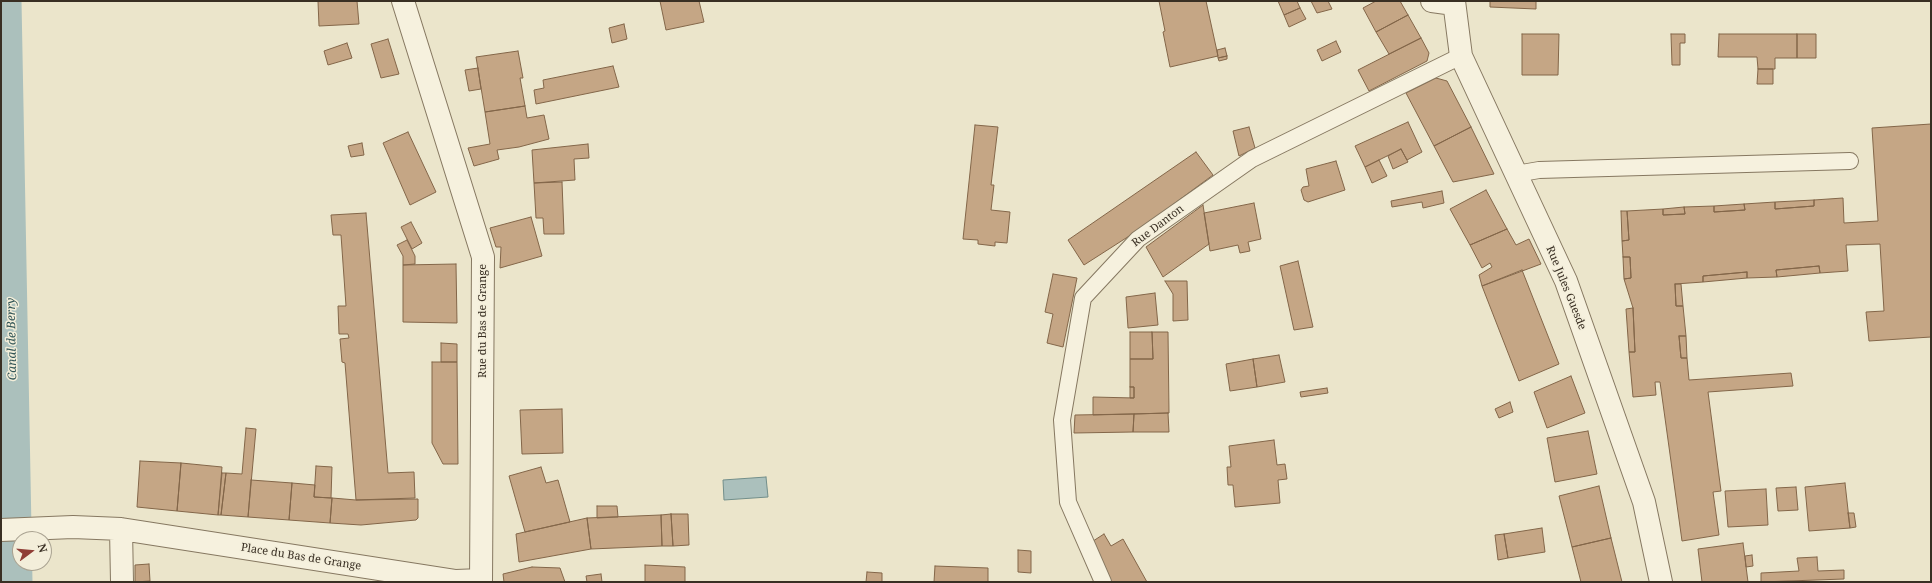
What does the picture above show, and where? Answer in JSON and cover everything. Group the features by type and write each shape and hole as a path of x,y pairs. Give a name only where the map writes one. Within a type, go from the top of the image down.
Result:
{"street":[{"name":"Rue du Bas de Grange","path":"403,1 483,257 481,581"},
{"path":"1432,1 1454,2"},
{"name":"Rue Jules Guesde","path":"1454,2 1461,56 1566,281 1644,502 1661,582"},
{"name":"Place du Bas de Grange","path":"1,530 73,527 121,529 456,581 481,581"},
{"path":"121,529 122,582"}],"lane":[{"name":"Rue Danton","path":"1103,582 1068,502 1062,420 1083,298 1138,238 1252,159 1461,56"},
{"path":"1516,174 1539,170 1850,161"}],"shaded area":[{"path":"766,477 768,497 724,500 723,480"}],"building":[{"path":"318,1 357,1 359,24 319,26"},
{"path":"660,1 699,1 704,22 666,30"},
{"path":"1159,1 1206,1 1218,56 1170,67"},
{"path":"1278,1 1297,1 1300,8 1284,15"},
{"path":"1311,1 1328,1 1332,9 1317,13"},
{"path":"1376,1 1400,1 1408,15 1376,32 1363,8"},
{"path":"1490,1 1536,1 1536,9 1490,7"},
{"path":"1300,8 1306,19 1289,27 1284,15"},
{"path":"1408,15 1421,38 1389,54 1376,32"},
{"path":"624,24 627,39 612,43 609,28"},
{"path":"1522,34 1559,34 1558,75 1522,75"},
{"path":"1671,34 1685,34 1685,43 1680,43 1680,65 1672,65"},
{"path":"1719,34 1797,34 1797,58 1775,58 1775,69 1758,69 1757,57 1718,57"},
{"path":"1797,34 1816,34 1816,58 1797,58"},
{"path":"1421,38 1429,53 1427,61 1369,91 1358,70"},
{"path":"388,39 399,74 381,78 371,44"},
{"path":"1336,41 1341,52 1322,61 1317,50"},
{"path":"347,43 352,58 328,65 324,51"},
{"path":"1225,48 1227,56 1218,58 1217,50"},
{"path":"518,51 523,78 520,78 525,106 485,112 476,57"},
{"path":"1227,56 1227,59 1219,61 1218,58"},
{"path":"613,66 619,87 536,104 534,90 544,88 543,80"},
{"path":"478,68 481,89 469,91 465,70"},
{"path":"1758,69 1773,69 1773,84 1757,84"},
{"path":"1436,78 1447,81 1471,127 1434,146 1406,93"},
{"path":"525,106 527,118 544,115 549,139 519,147 497,150 499,159 474,166 468,148 490,144 485,112"},
{"path":"1408,122 1422,152 1407,160 1401,149 1365,167 1355,146"},
{"path":"1931,124 1931,337 1869,341 1866,312 1884,311 1880,244 1846,245 1848,271 1820,273 1819,266 1776,270 1777,277 1747,278 1747,272 1703,276 1703,282 1675,284 1676,306 1683,306 1686,336 1679,336 1681,358 1687,358 1689,380 1791,373 1793,386 1708,392 1721,491 1713,492 1719,535 1682,541 1660,382 1655,382 1656,395 1633,397 1629,352 1635,352 1633,308 1624,279 1631,278 1630,257 1623,257 1622,241 1629,240 1627,211 1663,209 1663,215 1685,214 1684,207 1714,206 1714,212 1745,210 1744,204 1775,202 1775,209 1814,206 1814,200 1843,198 1844,223 1878,221 1872,128"},
{"path":"975,125 998,127 991,185 994,185 991,210 1010,212 1007,243 995,242 995,246 978,244 978,240 963,239"},
{"path":"1249,127 1255,148 1239,156 1233,131"},
{"path":"1471,127 1494,174 1453,182 1434,146"},
{"path":"408,132 436,192 410,205 383,143"},
{"path":"362,143 364,155 351,157 348,146"},
{"path":"588,144 589,158 574,159 575,180 534,183 532,150"},
{"path":"1401,149 1408,162 1393,169 1388,156"},
{"path":"1196,152 1213,175 1137,231 1084,265 1068,240"},
{"path":"1379,160 1387,176 1372,183 1365,167"},
{"path":"1336,161 1345,190 1308,202 1304,200 1301,190 1303,187 1309,186 1306,169"},
{"path":"562,182 564,234 544,234 543,218 536,218 534,183"},
{"path":"1486,190 1507,229 1470,245 1450,209"},
{"path":"1442,191 1444,203 1423,208 1422,202 1392,207 1391,201"},
{"path":"1814,200 1814,206 1775,209 1775,202"},
{"path":"1254,203 1261,239 1248,242 1250,251 1240,253 1238,245 1210,251 1204,213"},
{"path":"1744,204 1745,210 1714,212 1714,206"},
{"path":"1203,205 1209,244 1163,277 1146,247"},
{"path":"1684,207 1685,214 1663,215 1663,209"},
{"path":"1621,211 1627,211 1629,240 1622,241"},
{"path":"366,213 388,473 414,472 415,498 356,500 345,363 342,362 340,339 349,338 348,334 339,334 338,306 346,306 341,235 333,235 331,215"},
{"path":"531,217 542,256 500,268 501,247 496,247 490,228"},
{"path":"411,222 422,243 412,249 401,227"},
{"path":"1507,229 1516,245 1529,239 1541,264 1482,286 1479,275 1492,267 1490,263 1482,268 1470,245"},
{"path":"407,240 415,256 415,264 403,265 403,256 397,245"},
{"path":"1623,257 1630,257 1631,278 1624,279"},
{"path":"1298,261 1313,327 1294,330 1280,266"},
{"path":"456,264 457,323 403,322 403,265"},
{"path":"1819,266 1820,273 1777,277 1776,270"},
{"path":"1522,270 1559,364 1519,381 1482,286"},
{"path":"1747,272 1747,278 1703,282 1703,276"},
{"path":"1053,274 1077,278 1063,347 1047,343 1053,314 1045,312"},
{"path":"1165,281 1187,281 1188,320 1173,321 1173,294"},
{"path":"1675,284 1681,284 1683,306 1676,306"},
{"path":"1155,293 1158,325 1128,328 1126,297"},
{"path":"1633,308 1635,352 1629,352 1626,309"},
{"path":"1130,332 1152,332 1153,359 1130,359"},
{"path":"1152,332 1168,332 1169,413 1093,415 1093,397 1134,398 1134,387 1130,387 1130,359 1153,359"},
{"path":"1679,336 1686,336 1687,358 1681,358"},
{"path":"441,343 457,344 457,362 441,362"},
{"path":"1279,355 1285,382 1257,387 1253,359"},
{"path":"1253,359 1257,387 1230,391 1226,364"},
{"path":"432,362 457,362 458,464 443,464 432,443"},
{"path":"1571,376 1585,413 1547,428 1534,392"},
{"path":"1130,387 1134,387 1134,398 1130,398"},
{"path":"1327,388 1328,393 1301,397 1300,392"},
{"path":"1510,402 1513,412 1499,418 1495,409"},
{"path":"562,409 563,453 522,454 520,410"},
{"path":"1168,413 1169,432 1133,432 1134,414"},
{"path":"1134,414 1133,432 1074,433 1075,415"},
{"path":"246,428 256,429 248,517 221,515 226,473 242,474"},
{"path":"1588,431 1597,474 1555,482 1547,438"},
{"path":"1274,440 1277,465 1285,464 1287,479 1278,480 1280,503 1235,507 1233,485 1228,485 1227,467 1231,467 1229,446"},
{"path":"140,461 181,463 177,511 137,507"},
{"path":"181,463 222,467 218,515 177,511"},
{"path":"316,466 332,467 331,498 314,497"},
{"path":"541,467 546,483 558,480 570,522 525,532 509,476"},
{"path":"222,473 226,473 221,515 218,515"},
{"path":"251,480 292,483 289,520 248,517"},
{"path":"292,483 315,485 314,497 332,498 330,523 289,520"},
{"path":"1845,483 1850,528 1809,531 1805,487"},
{"path":"1599,486 1611,538 1572,547 1559,496"},
{"path":"1796,487 1798,510 1778,511 1776,488"},
{"path":"1766,489 1768,525 1728,527 1725,491"},
{"path":"332,498 356,500 418,499 418,518 416,520 361,525 330,523"},
{"path":"597,506 617,506 618,517 597,518"},
{"path":"1848,513 1854,513 1856,527 1850,528"},
{"path":"671,514 673,546 662,546 661,515"},
{"path":"671,514 688,514 689,545 673,546"},
{"path":"661,515 662,546 591,549 587,518"},
{"path":"587,518 591,549 519,562 516,534"},
{"path":"1542,528 1545,552 1508,558 1504,534"},
{"path":"1104,534 1111,546 1123,539 1147,582 1111,582 1090,543"},
{"path":"1504,534 1508,558 1498,560 1495,535"},
{"path":"1611,538 1622,582 1581,582 1572,547"},
{"path":"1743,543 1748,582 1702,582 1698,549"},
{"path":"1018,550 1031,551 1031,573 1018,572"},
{"path":"1752,555 1753,566 1746,567 1745,556"},
{"path":"1817,557 1818,571 1844,570 1844,579 1761,582 1761,573 1799,571 1797,558"},
{"path":"149,564 150,581 135,582 135,565"},
{"path":"645,565 685,567 685,582 645,582"},
{"path":"935,566 988,568 988,582 934,582"},
{"path":"532,567 560,568 565,582 504,582 503,574"},
{"path":"867,572 882,573 882,582 866,582"},
{"path":"601,574 602,582 587,582 586,576"}],"waterway":[{"name":"Canal de Berry","path":"6,1 17,582"}]}
